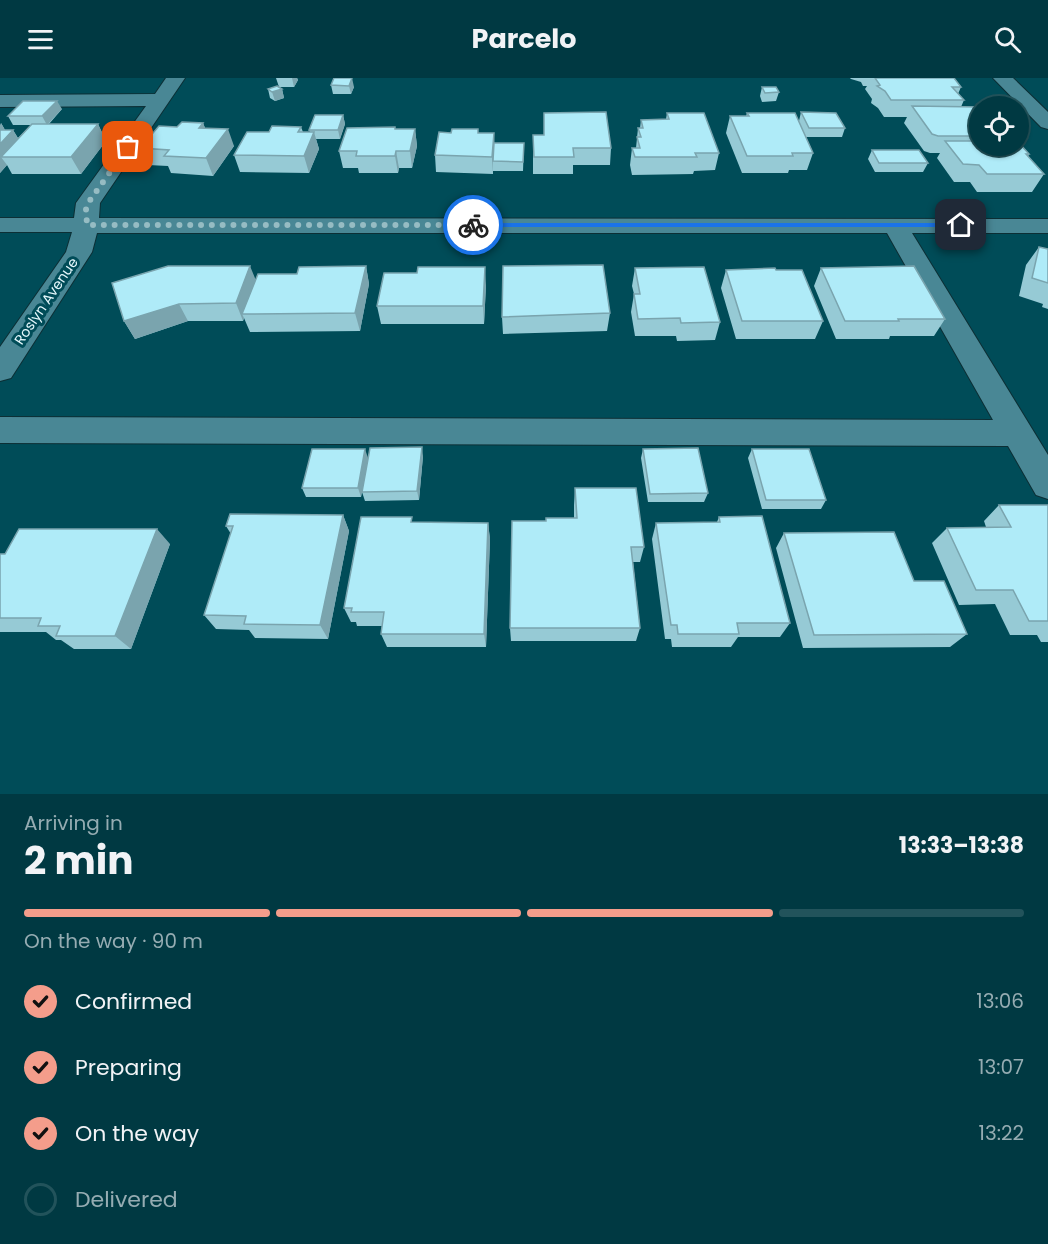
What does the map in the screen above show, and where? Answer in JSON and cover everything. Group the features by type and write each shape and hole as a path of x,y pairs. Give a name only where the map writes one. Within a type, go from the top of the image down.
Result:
{"street":[{"name":"Roslyn Avenue","path":"0,370 79,252 87,225 88,203 176,78"},
{"path":"1002,78 1020,96"},
{"path":"0,101 161,100"},
{"path":"1029,103 1048,104"},
{"path":"1029,105 1048,123"},
{"path":"0,225 1048,226"},
{"path":"895,225 1048,485"},
{"path":"0,430 1017,433"}],"building":[{"path":"334,78 352,78 349,86 331,85"},
{"path":"875,78 954,78 961,87 952,87 964,100 891,100 885,91 877,86 880,85"},
{"path":"277,86 282,89 272,92 268,89"},
{"path":"762,87 776,87 779,92 765,93"},
{"path":"23,101 57,101 42,116 8,116"},
{"path":"912,106 969,107 969,136 932,134"},
{"path":"606,112 611,148 573,148 574,157 534,157 533,135 544,135 544,113"},
{"path":"801,112 836,113 845,128 809,128"},
{"path":"667,113 704,113 719,153 695,153 697,157 635,157 632,148 640,148 637,137 641,137 638,128 643,128 641,120 669,119"},
{"path":"747,113 795,113 813,153 792,153 793,156 747,156 730,116 749,116"},
{"path":"315,115 343,115 338,130 309,130"},
{"path":"182,122 203,123 199,128 228,129 206,158 164,156 169,150 140,148 159,126 177,127"},
{"path":"32,124 98,124 71,157 1,157"},
{"path":"272,126 301,127 298,132 314,132 304,156 234,155 247,132 269,132"},
{"path":"395,127 395,129 415,129 410,151 396,151 395,156 356,156 357,151 339,151 347,128"},
{"path":"452,129 478,129 478,133 494,133 492,157 435,155 439,132 451,133"},
{"path":"0,130 13,130 0,144"},
{"path":"945,141 969,141 969,156 1028,156 1044,174 987,174 979,165 963,164"},
{"path":"494,143 524,143 523,162 493,161"},
{"path":"872,150 919,150 928,163 879,163"},
{"path":"1039,247 1048,249 1048,283 1032,278"},
{"path":"603,265 610,313 502,317 503,266"},
{"path":"168,266 250,266 236,303 179,304 124,321 112,283"},
{"path":"366,266 355,313 242,314 258,274 297,274 299,267"},
{"path":"914,266 945,319 845,321 821,268"},
{"path":"418,267 485,267 483,306 377,306 384,273 417,273"},
{"path":"704,267 720,322 681,323 680,318 638,319 634,294 640,294 635,268"},
{"path":"775,268 776,270 802,270 823,321 742,321 726,270"},
{"path":"422,447 417,491 362,492 370,448"},
{"path":"698,448 708,493 650,494 643,449"},
{"path":"312,449 365,449 358,488 302,488"},
{"path":"752,449 809,449 826,500 766,500"},
{"path":"575,488 636,488 644,547 631,547 640,628 510,628 512,521 577,518"},
{"path":"999,505 1048,505 1048,621 1029,621 1013,590 976,590 947,528 1011,527"},
{"path":"230,514 343,515 320,625 244,624 246,616 204,615 233,526 226,526"},
{"path":"762,516 790,623 737,623 739,634 678,634 677,625 671,625 656,523 720,522 719,517"},
{"path":"361,517 412,517 411,522 488,523 484,634 381,634 384,612 351,612 352,608 344,608"},
{"path":"19,529 157,529 115,636 56,636 60,626 38,626 41,618 0,618 0,554 5,554"},
{"path":"894,532 914,581 944,581 967,634 814,635 784,533"}],"way so far":[{"path":"128,147 88,203 87,225 473,225"}],"route":[{"path":"473,225 961,225"}]}
